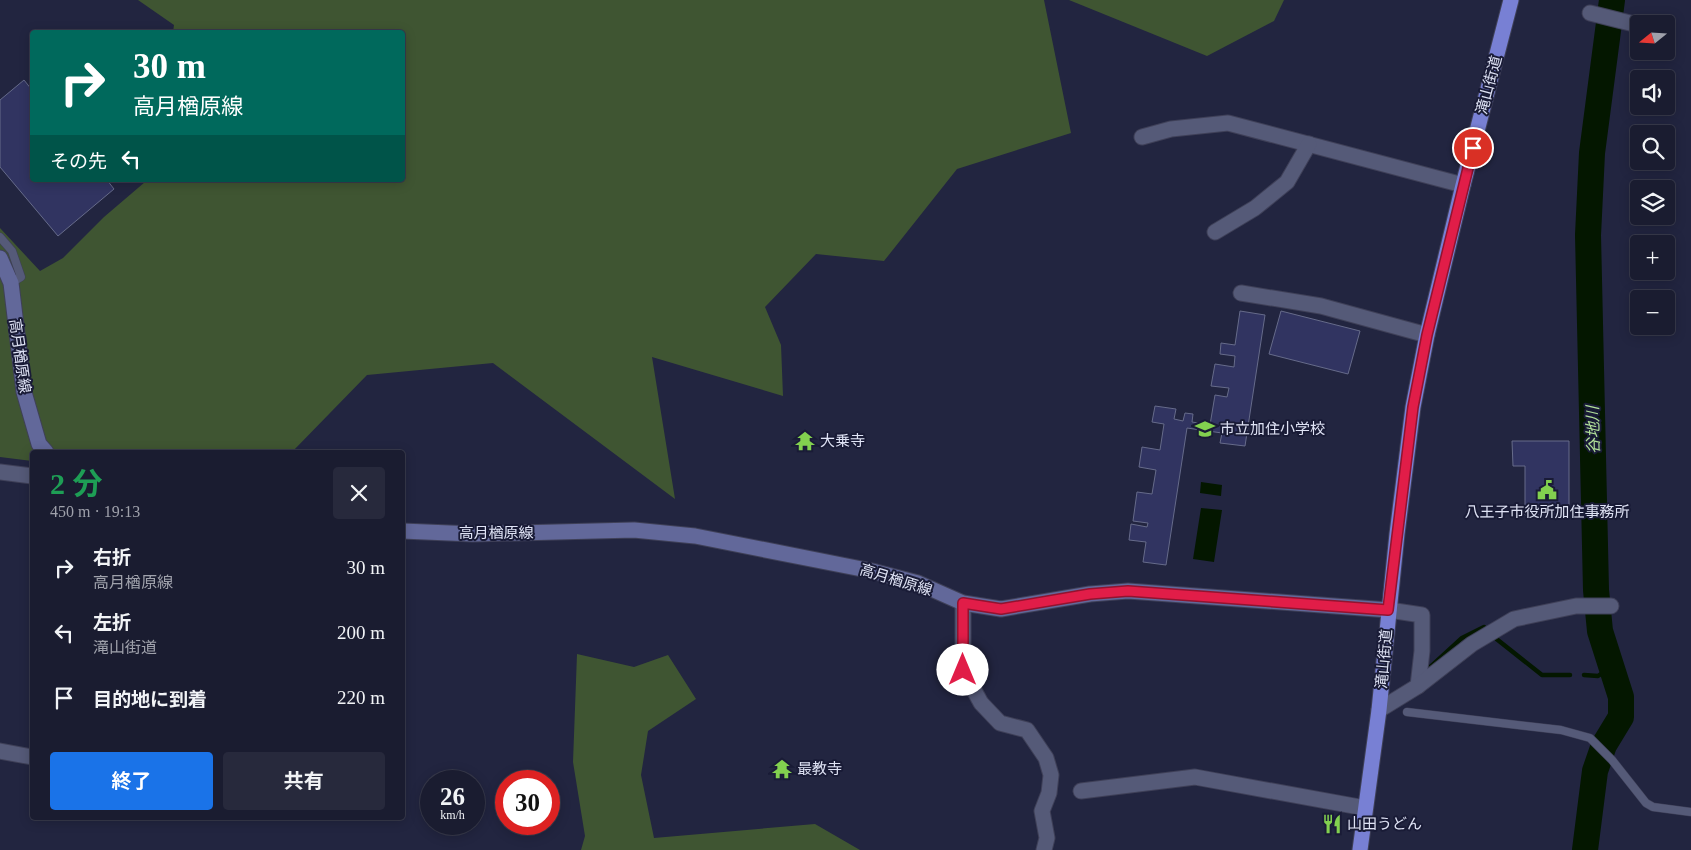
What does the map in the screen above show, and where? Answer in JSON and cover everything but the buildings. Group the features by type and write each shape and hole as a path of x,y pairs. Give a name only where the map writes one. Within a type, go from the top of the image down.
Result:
{"highway":[{"name":"滝山街道","path":"1360,850 1379,710 1388,610 1413,407 1427,335 1463,185 1511,0"}],"main road":[{"name":"高月楢原線","path":"0,258 11,283 24,392 39,444 44,450"},
{"name":"高月楢原線","path":"405,531 473,534 634,530 695,536 872,571 918,583 963,603 1001,609 1090,594 1128,591 1388,610"}],"street":[{"path":"1593,14 1627,22"},
{"path":"1142,136 1171,128 1228,123 1463,185"},
{"path":"1215,232 1255,208 1287,182 1309,144"},
{"path":"1241,293 1321,306 1427,335"},
{"path":"0,472 30,476"},
{"path":"963,603 963,670 981,703 1000,723 1027,730 1046,758 1051,775 1049,793 1042,811 1047,838 1044,850"},
{"path":"1379,710 1418,686 1472,644 1514,619 1576,606 1610,606"},
{"path":"1388,610 1422,615 1422,651 1418,686"},
{"path":"0,751 30,757"},
{"path":"1081,791 1194,777 1365,808"}],"lane":[{"path":"0,237 12,251 21,277 11,283"},
{"path":"1406,712 1562,730 1590,738 1612,760 1646,803 1653,806 1691,812"}],"green space":[{"path":"138,0 1044,0 1071,133 957,169 884,261 816,254 765,307 781,345 783,396 652,357 675,499 493,363 367,375 294,450 30,450 30,461 0,457 0,228 40,271 63,258 104,217 145,182 405,182 405,30 173,30 174,25"},
{"path":"1069,0 1284,0 1274,21 1207,56"},
{"path":"577,654 634,667 668,655 696,699 648,731 641,775 654,838 815,824 860,850 581,850 585,836 573,762"}],"shaded area":[{"path":"1201,482 1222,485 1221,496 1200,493"},
{"path":"1201,508 1222,510 1214,562 1193,559"}],"waterway":[{"name":"谷地川","path":"1585,850 1595,771 1604,745 1621,717 1621,697 1600,631 1596,590 1588,235 1592,153 1612,0"},
{"path":"1426,671 1462,638 1484,627"},
{"path":"1494,637 1542,675 1570,675"},
{"path":"1584,675 1598,676 1611,667"}],"place":[{"name":"市立加住小学校","path":"1205,429"},
{"name":"大乗寺","path":"805,441"},
{"name":"八王子市役所加住事務所","path":"1547,490"},
{"name":"最教寺","path":"782,769"},
{"name":"山田うどん","path":"1332,824"}],"route":[{"path":"963,670 963,603 1001,609 1090,594 1128,591 1388,610 1413,407 1427,335 1473,148"}]}
